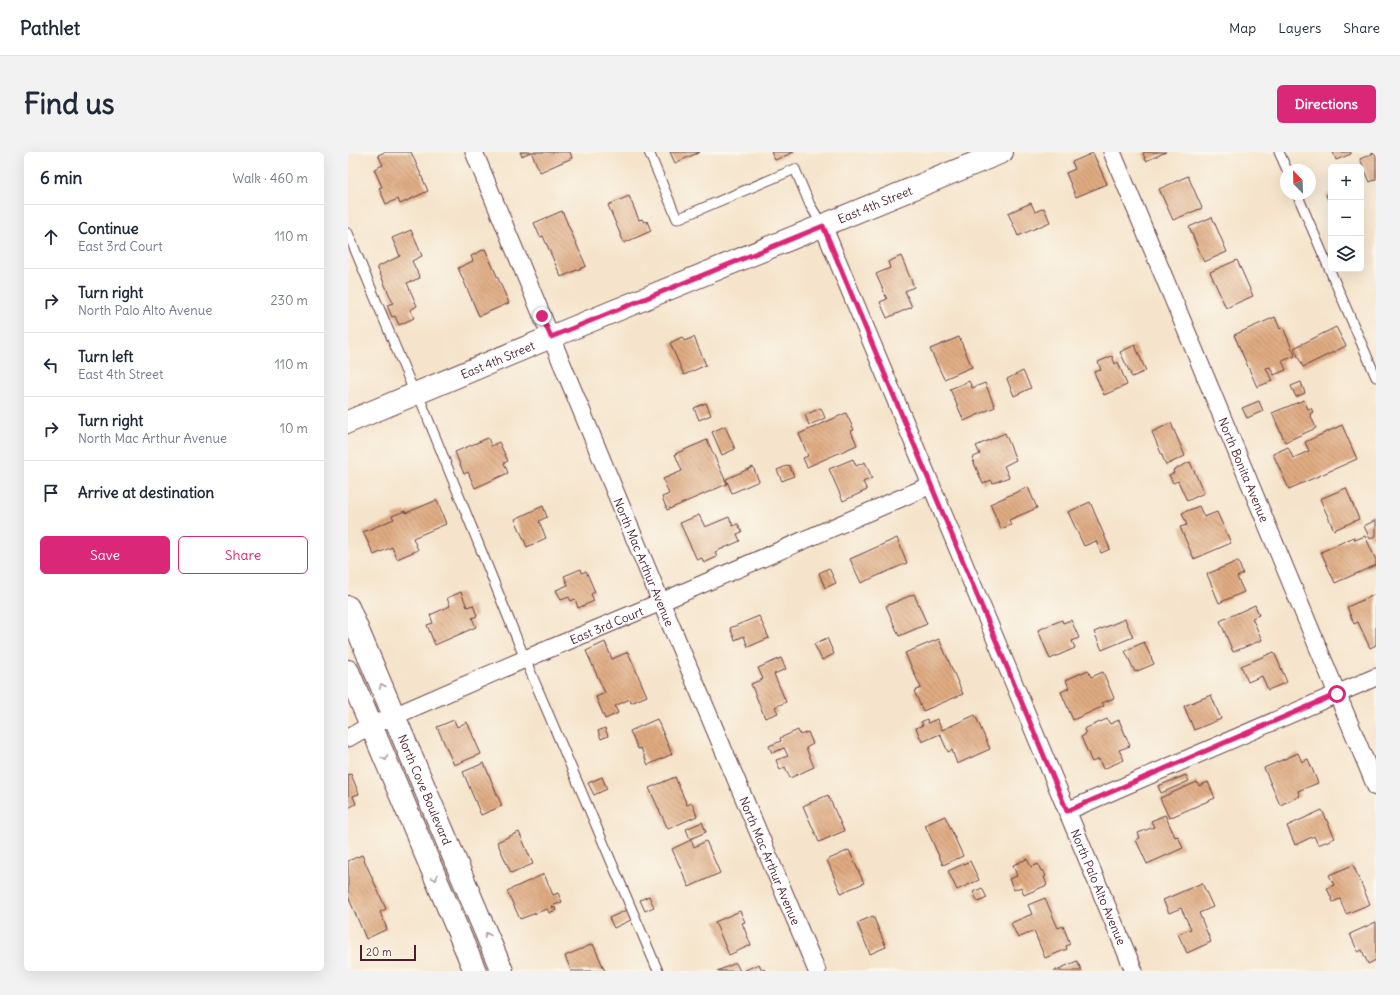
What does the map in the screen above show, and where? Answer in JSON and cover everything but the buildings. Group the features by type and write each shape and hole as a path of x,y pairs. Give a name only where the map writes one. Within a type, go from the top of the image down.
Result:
{"street":[{"name":"North Mac Arthur Avenue","path":"474,152 661,602 817,971"},
{"name":"East 4th Street","path":"348,422 1002,152"},
{"name":"North Bonita Avenue","path":"1112,152 1376,787"},
{"name":"North Palo Alto Avenue","path":"823,226 1134,971"},
{"name":"East 3rd Court","path":"348,738 525,659 931,485"},
{"name":"North Cove Boulevard","path":"348,607 502,971"},
{"name":"North Cove Boulevard","path":"348,671 475,971"},
{"path":"1067,811 1376,677"}],"lane":[{"path":"649,152 677,219 795,169 810,205 823,226"},
{"path":"1279,152 1284,164"},
{"path":"1300,200 1376,377"},
{"path":"348,233 417,394 525,659 658,971"}],"route":[{"path":"542,316 551,337 823,226 1067,811 1337,694"}]}
